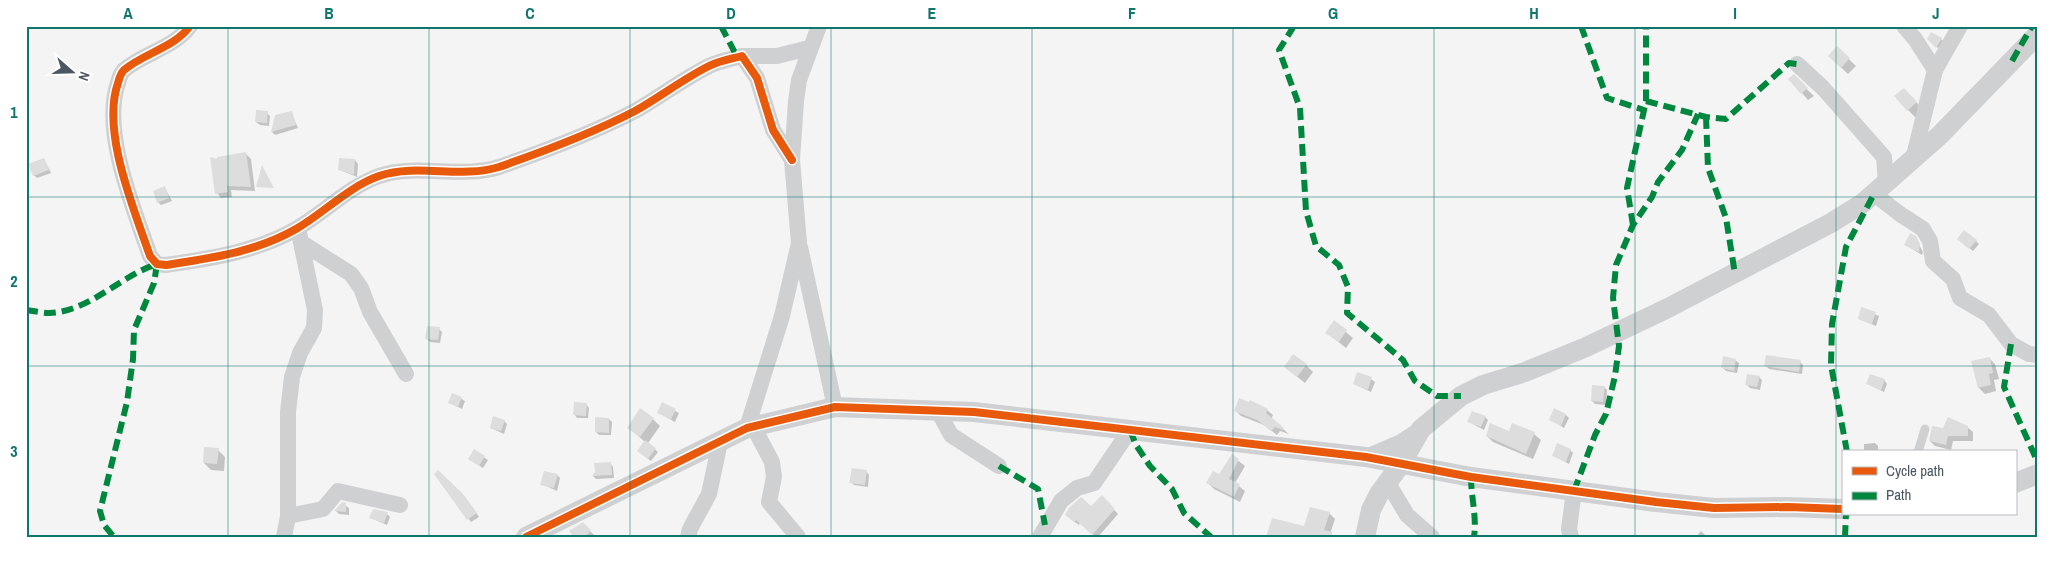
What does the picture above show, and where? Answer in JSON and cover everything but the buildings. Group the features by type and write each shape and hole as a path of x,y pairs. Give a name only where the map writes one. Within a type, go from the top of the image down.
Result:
{"street":[{"path":"190,26 180,37 122,71 113,98 112,127 127,185 150,256 157,264 166,265 238,253 276,240 300,235 341,198 378,177 414,170 477,171 496,168 605,126 637,110 711,65 742,56 777,56 809,48"},
{"path":"819,26 809,48 799,80 792,160 799,243 835,407"},
{"path":"1904,26 1915,38 1935,70"},
{"path":"1913,160 1935,70 1960,26"},
{"path":"1366,458 1401,442 1421,429 1461,396 1484,385 1525,372 1584,348 1666,309 1831,223 1880,188 1913,160 2038,34"},
{"path":"742,56 757,78 773,130 792,160"},
{"path":"1797,64 1822,88 1884,157 1880,188 1900,214 1923,229 1930,241 1933,261 1953,279 1960,298 1989,315 2011,344 2029,354 2038,355"},
{"path":"300,235 350,274 361,288 370,312 406,374"},
{"path":"284,537 288,516 288,412 292,377 300,352 314,328 315,310 300,235"},
{"path":"798,537 769,502 774,477 772,462 750,427 782,316 799,243"},
{"path":"526,537 750,427 835,407 974,412 1366,458 1471,477 1714,508 1788,507 1842,509"},
{"path":"938,411 951,434 999,466"},
{"path":"1365,537 1371,510 1379,494 1401,464 1421,429"},
{"path":"1040,537 1061,501 1077,488 1094,483 1130,430"},
{"path":"688,537 690,529 709,494 720,442"},
{"path":"2016,483 2038,474"},
{"path":"1388,483 1407,515 1432,537"},
{"path":"288,516 323,509 338,491 400,505"},
{"path":"1571,537 1569,528 1574,491"}],"lane":[{"path":"1919,450 1925,430"}],"marked path":[{"path":"721,26 734,51 742,56"},
{"path":"1294,26 1279,50 1300,108 1306,211 1316,246 1339,265 1348,287 1347,313 1403,360 1415,381 1437,396 1461,396"},
{"path":"1581,26 1607,98 1644,110"},
{"path":"1633,225 1627,188 1646,101 1646,26"},
{"path":"2012,61 2032,26"},
{"path":"1646,101 1706,117 1726,119 1789,63 1797,64"},
{"path":"1574,491 1595,435 1606,414 1615,376 1619,346 1613,298 1616,265 1633,225 1652,197 1658,182 1682,150 1698,114"},
{"path":"1706,117 1708,168 1726,218 1735,274"},
{"path":"1847,450 1831,365 1832,324 1846,247 1874,194"},
{"path":"26,310 49,313 78,307 157,264 154,283 134,330 133,359 127,402 100,511 104,525 114,537"},
{"path":"2011,344 2004,387 2038,463"},
{"path":"1130,430 1136,445 1150,466 1172,489 1184,513 1211,537"},
{"path":"999,466 1038,489 1045,525"},
{"path":"1471,477 1475,522 1474,537"},
{"path":"1845,537 1846,516"}],"cycle path":[{"path":"190,26 176,40 140,59 124,70 119,80 114,102 116,146 128,193 150,256 157,264 166,265 217,257 249,249 281,237 306,223 346,193 379,176 409,171 469,172 499,167 516,161 602,127 635,111 709,66 742,56 757,78 773,130 792,160"},
{"path":"526,537 747,428 835,407 974,412 1366,457 1471,477 1714,508 1788,507 1842,509"}]}
